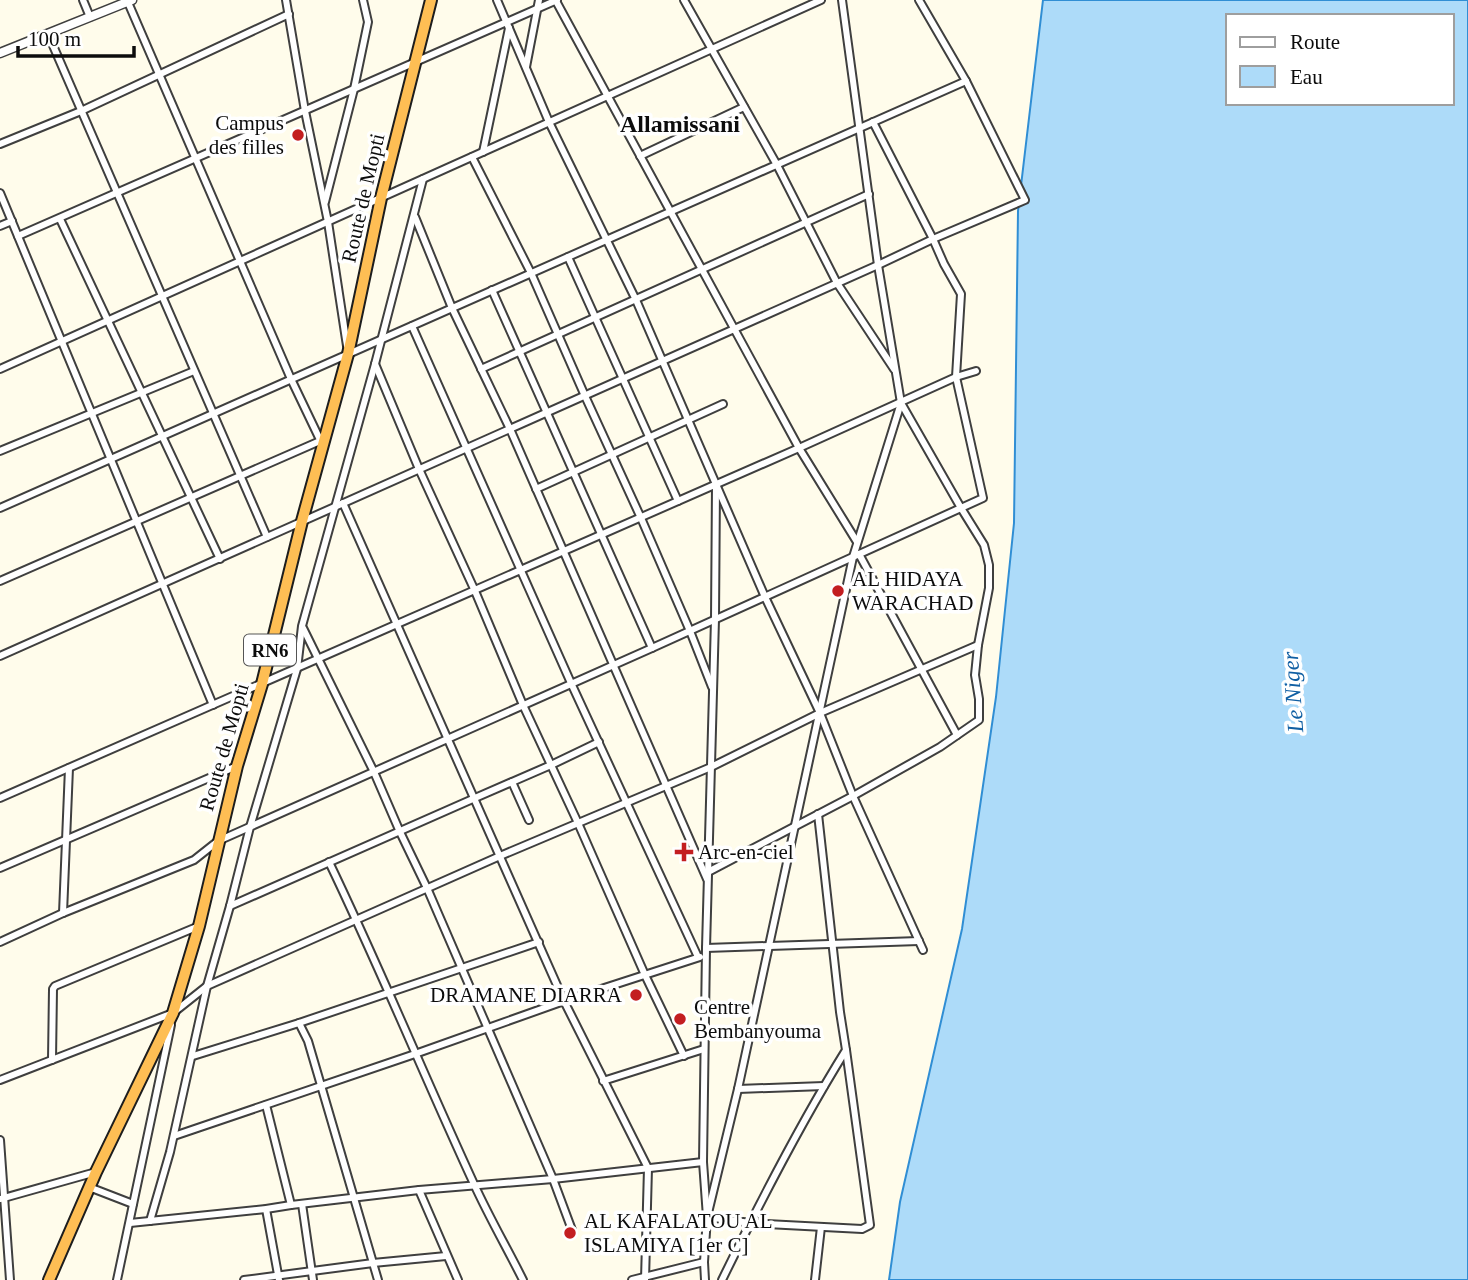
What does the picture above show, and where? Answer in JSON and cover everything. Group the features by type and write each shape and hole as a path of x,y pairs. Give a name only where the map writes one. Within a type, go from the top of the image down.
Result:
{"highway":[{"name":"Route de Mopti","path":"49,1280 89,1187 173,1013 199,926 237,766 262,684 321,444 348,354 381,198 430,0"}],"street":[{"path":"83,0 90,17"},
{"path":"286,0 328,222 348,354"},
{"path":"324,205 368,22 363,0"},
{"path":"497,0 550,122 636,299 765,597 820,713 853,796 923,950"},
{"path":"526,66 539,0"},
{"path":"18,236 416,62 508,25 556,0 733,330 799,448 858,542"},
{"path":"684,0 777,164 837,283 895,372"},
{"path":"0,369 712,49 808,3 821,0"},
{"path":"708,872 853,796 940,747 979,720 975,675 989,588 989,565 984,545 901,403 878,265 842,0"},
{"path":"0,656 1025,200 966,81 919,0"},
{"path":"0,53 129,1 321,444 0,581"},
{"path":"0,144 81,111 289,14"},
{"path":"483,152 508,25"},
{"path":"48,34 267,537"},
{"path":"0,508 966,81"},
{"path":"640,156 744,107"},
{"path":"0,942 63,913 194,860 218,841 983,498 956,377 961,294 873,122"},
{"path":"472,157 531,273 641,518 713,690"},
{"path":"150,1221 174,1136 207,986 297,669 302,626 340,505 423,179"},
{"path":"0,193 213,705"},
{"path":"481,369 869,194"},
{"path":"414,215 452,308 510,429 708,882"},
{"path":"60,219 220,559"},
{"path":"0,226 12,221"},
{"path":"568,257 678,501"},
{"path":"492,290 652,648"},
{"path":"412,326 571,683 698,957"},
{"path":"375,364 523,705 684,1056"},
{"path":"0,798 976,370"},
{"path":"0,451 194,371"},
{"path":"707,1217 858,542 901,403"},
{"path":"536,489 723,404"},
{"path":"705,1280 707,1217 703,1162 704,1049 716,485"},
{"path":"340,505 398,624 564,1001 648,1168 645,1279"},
{"path":"856,555 957,735"},
{"path":"302,626 374,772 427,888 553,1179 572,1230"},
{"path":"0,1080 173,1013 207,986 711,766 820,713 978,645"},
{"path":"230,906 599,742"},
{"path":"0,868 237,766"},
{"path":"63,913 69,768"},
{"path":"512,782 530,820"},
{"path":"707,1217 750,1223 821,1227 862,1229 870,1225 840,1012 818,814"},
{"path":"329,862 475,1186 523,1280"},
{"path":"51,1060 53,987 199,926"},
{"path":"174,1136 698,957 706,952 769,945 919,941"},
{"path":"193,1056 539,942"},
{"path":"117,1280 173,1013"},
{"path":"299,1023 307,1041 378,1280"},
{"path":"603,1081 704,1049"},
{"path":"722,1280 750,1223 846,1050"},
{"path":"737,1089 824,1086"},
{"path":"266,1105 291,1205"},
{"path":"0,1140 2,1198 10,1280"},
{"path":"130,1223 419,1190 553,1179 703,1162"},
{"path":"2,1198 96,1172"},
{"path":"89,1187 134,1203"},
{"path":"419,1190 458,1280"},
{"path":"302,1204 313,1280"},
{"path":"266,1209 279,1278"},
{"path":"815,1280 821,1227"},
{"path":"244,1280 279,1278 373,1263 446,1256"},
{"path":"632,1280 645,1279 704,1262"}],"water":[{"name":"Le Niger","path":"1043,0 1468,0 1468,1280 889,1280 900,1202 962,929 996,697 1014,523 1018,211"}],"place":[{"name":"Campus des filles","path":"298,135"},
{"name":"AL HIDAYA WARACHAD","path":"838,591"},
{"name":"Arc-en-ciel","path":"684,852"},
{"name":"DRAMANE DIARRA","path":"636,995"},
{"name":"Centre Bembanyouma","path":"680,1019"},
{"name":"AL KAFALATOU AL ISLAMIYA [1er C]","path":"570,1233"}],"district":[{"name":"Allamissani","path":"680,124"}]}
